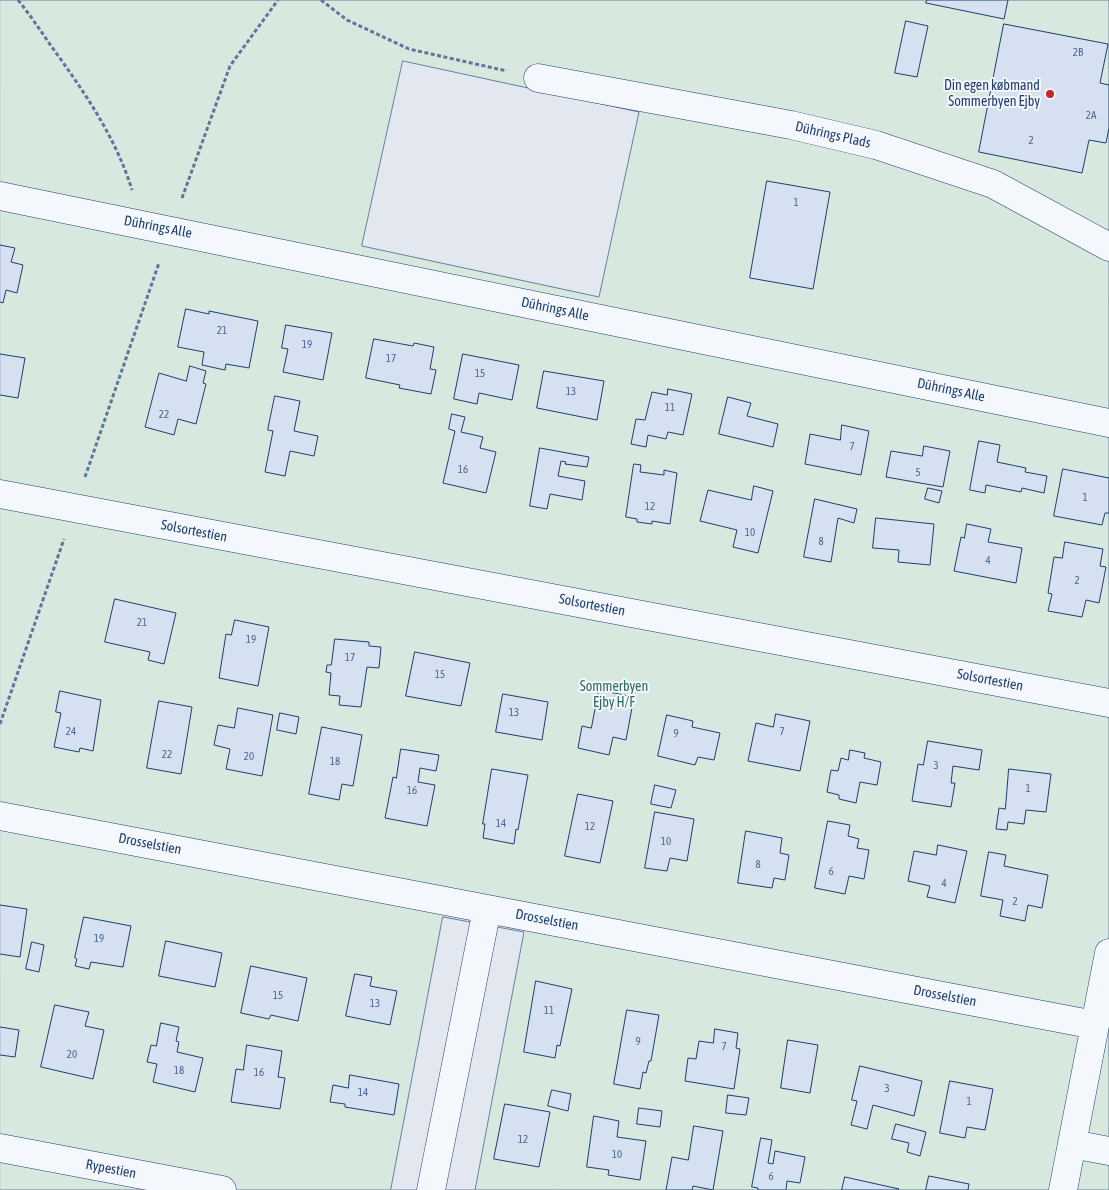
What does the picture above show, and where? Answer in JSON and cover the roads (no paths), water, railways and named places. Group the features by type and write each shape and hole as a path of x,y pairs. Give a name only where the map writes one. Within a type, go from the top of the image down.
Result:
{"lane":[{"name":"Dührings Plads","path":"538,78 791,126 876,145 993,184 1109,247"},
{"name":"Dührings Alle","path":"0,196 1109,423"},
{"name":"Solsortestien","path":"0,494 1109,702"},
{"name":"Drosselstien","path":"0,816 1095,1025"},
{"path":"431,1190 487,909"},
{"path":"1063,1190 1109,953"},
{"path":"1072,1144 1109,1151"},
{"name":"Rypestien","path":"0,1148 222,1190"}],"place":[{"name":"Din egen købmand Sommerbyen Ejby","path":"1050,94"}],"park label":[{"name":"Sommerbyen Ejby H/F","path":"614,696"}]}
